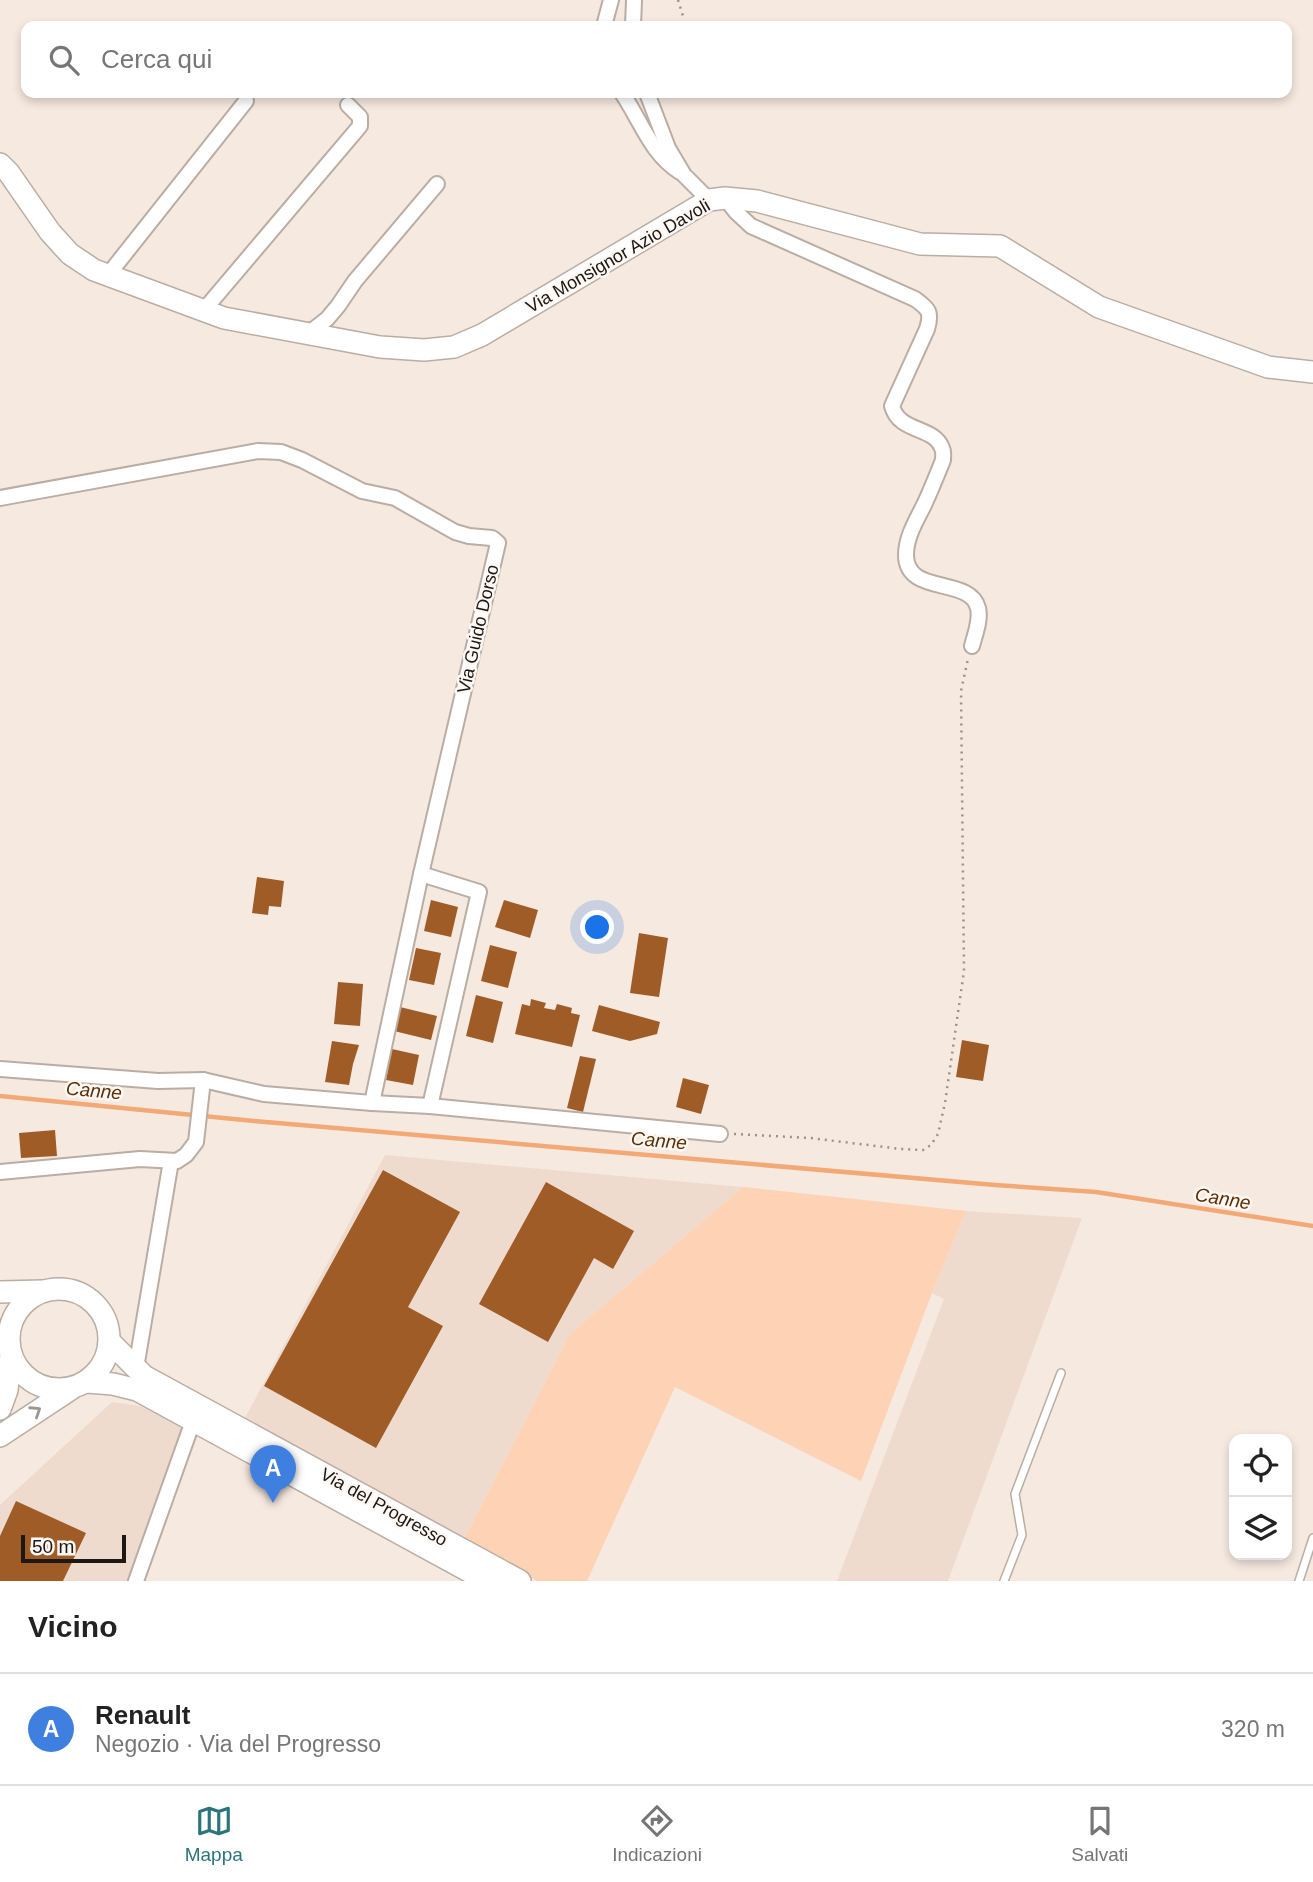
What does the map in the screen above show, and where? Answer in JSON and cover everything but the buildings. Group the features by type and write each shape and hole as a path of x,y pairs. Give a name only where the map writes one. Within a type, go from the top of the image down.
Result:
{"street":[{"path":"605,21 611,0"},
{"path":"633,21 634,0"},
{"path":"625,98 657,152 668,165 736,212 751,226 915,299 926,307 930,317 927,329 892,406 894,415 904,424 935,439 942,448 943,460 908,539 907,568 914,576 960,591 978,605 979,617 972,646"},
{"path":"649,98 668,148 684,175"},
{"path":"108,275 246,101"},
{"path":"204,310 360,125 360,117 348,105"},
{"name":"Via Monsignor Azio Davoli","path":"0,164 50,232 70,254 94,270 223,318 380,347 424,350 454,347 482,335 717,199 757,201 920,244 1000,246 1099,307 1268,367 1313,372"},
{"path":"309,333 327,319 355,281 437,184"},
{"name":"Via Guido Dorso","path":"0,498 258,451 281,453 303,460 362,491 395,498 455,532 492,538 498,543 421,874 372,1104"},
{"path":"421,874 479,892 430,1106"},
{"path":"0,1069 158,1081 203,1080 264,1094 372,1104 430,1106 720,1134"},
{"path":"0,1172 140,1158 177,1161 186,1155 196,1142 203,1080"},
{"path":"136,1368 171,1161"},
{"path":"0,1292 61,1289 76,1292 91,1300 102,1311 110,1342 106,1358 98,1372 0,1436"},
{"path":"0,1409 7,1390 7,1346 13,1320 31,1297 45,1291"},
{"name":"Via del Progresso","path":"110,1342 144,1376 520,1581"},
{"path":"7,1346 18,1368 29,1380 58,1390 80,1385"},
{"name":"Via del Progresso","path":"80,1385 113,1384 137,1390 487,1581"},
{"path":"136,1581 193,1421"}],"lane":[{"path":"1004,1581 1022,1535 1015,1494 1061,1373"},
{"path":"1299,1581 1313,1538"}],"path":[{"path":"678,0 683,16"},
{"path":"720,1134 810,1138 923,1150 931,1145 938,1134 964,971 961,691 972,646"}],"shaded area":[{"path":"385,1155 743,1187 570,1334 463,1541 244,1420"},
{"path":"743,1187 966,1211 861,1481 675,1387 587,1581 537,1581 463,1541 570,1334"},
{"path":"966,1211 1082,1218 948,1581 837,1581 944,1299 932,1293"},
{"path":"112,1402 140,1406 182,1427 129,1581 0,1581 0,1505"}],"waterway":[{"name":"Canne","path":"0,1096 254,1121 1096,1192 1313,1226"}],"place":[{"name":"Renault","path":"273,1503"}]}
